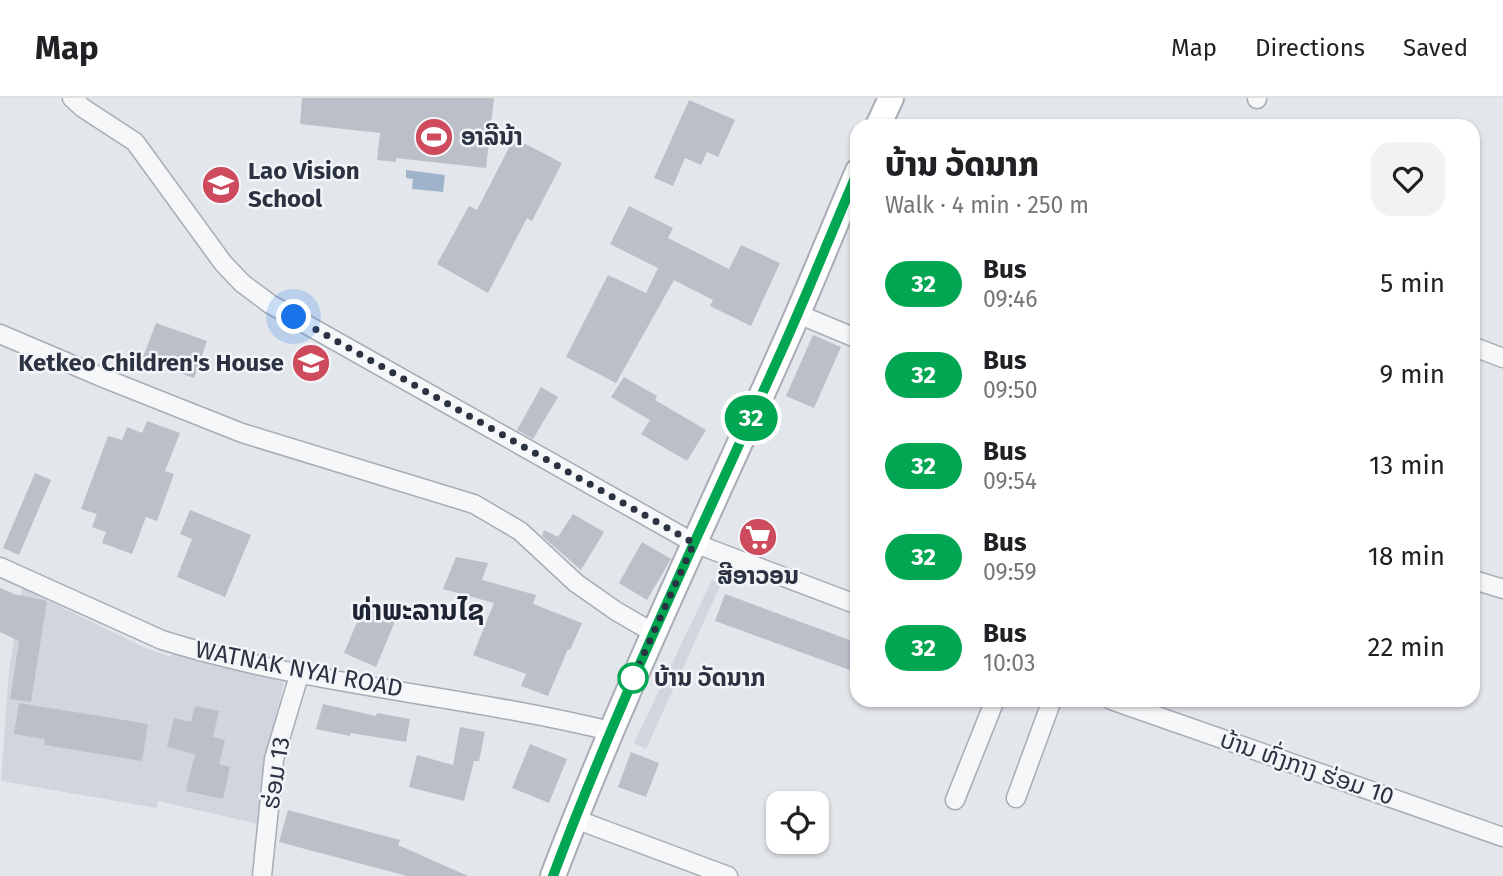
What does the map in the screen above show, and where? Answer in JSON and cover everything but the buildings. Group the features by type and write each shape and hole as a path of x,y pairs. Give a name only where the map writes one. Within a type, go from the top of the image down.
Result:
{"street":[{"path":"74,98 83,108 135,142 223,263 242,283 271,304 694,543 850,602"},
{"path":"881,119 891,98"},
{"path":"553,876 652,632 798,314 850,189"},
{"path":"798,314 850,336"},
{"path":"0,334 243,433 474,504 520,531 576,583 652,632"},
{"path":"1480,348 1503,358"},
{"name":"WATNAK NYAI ROAD","path":"0,567 162,640 300,672 556,718 610,731"},
{"path":"1480,582 1503,589"},
{"name":"ຮ່ອມ 13","path":"262,876 274,759 300,672"},
{"path":"955,800 992,707"},
{"path":"1016,798 1049,707"},
{"name":"ບ້ານ ທົ່ງກາງ ຮ່ອມ 10","path":"1131,707 1503,837"},
{"path":"575,819 728,876"}],"shaded area":[{"path":"712,580 721,584 646,749 634,743"},
{"path":"22,588 143,647 171,657 175,647 285,678 258,824 158,801 157,808 1,781 9,670"}],"water":[{"path":"406,170 445,175 443,192 412,189 413,179 406,178"}],"bus line":[{"name":"32","path":"553,876 652,632 782,351 850,190"}],"place":[{"name":"ອາລີນ້າ","path":"434,137"},
{"name":"Lao Vision School","path":"221,185"},
{"name":"Ketkeo Children's House","path":"311,363"},
{"name":"ສີອາວອນ","path":"758,537"},
{"name":"ບ້ານ ວັດນາກ","path":"633,678"}],"district":[{"name":"ທ່າພະລານໄຊ","path":"418,610"}],"route":[{"path":"294,317 694,543 633,678"}]}
